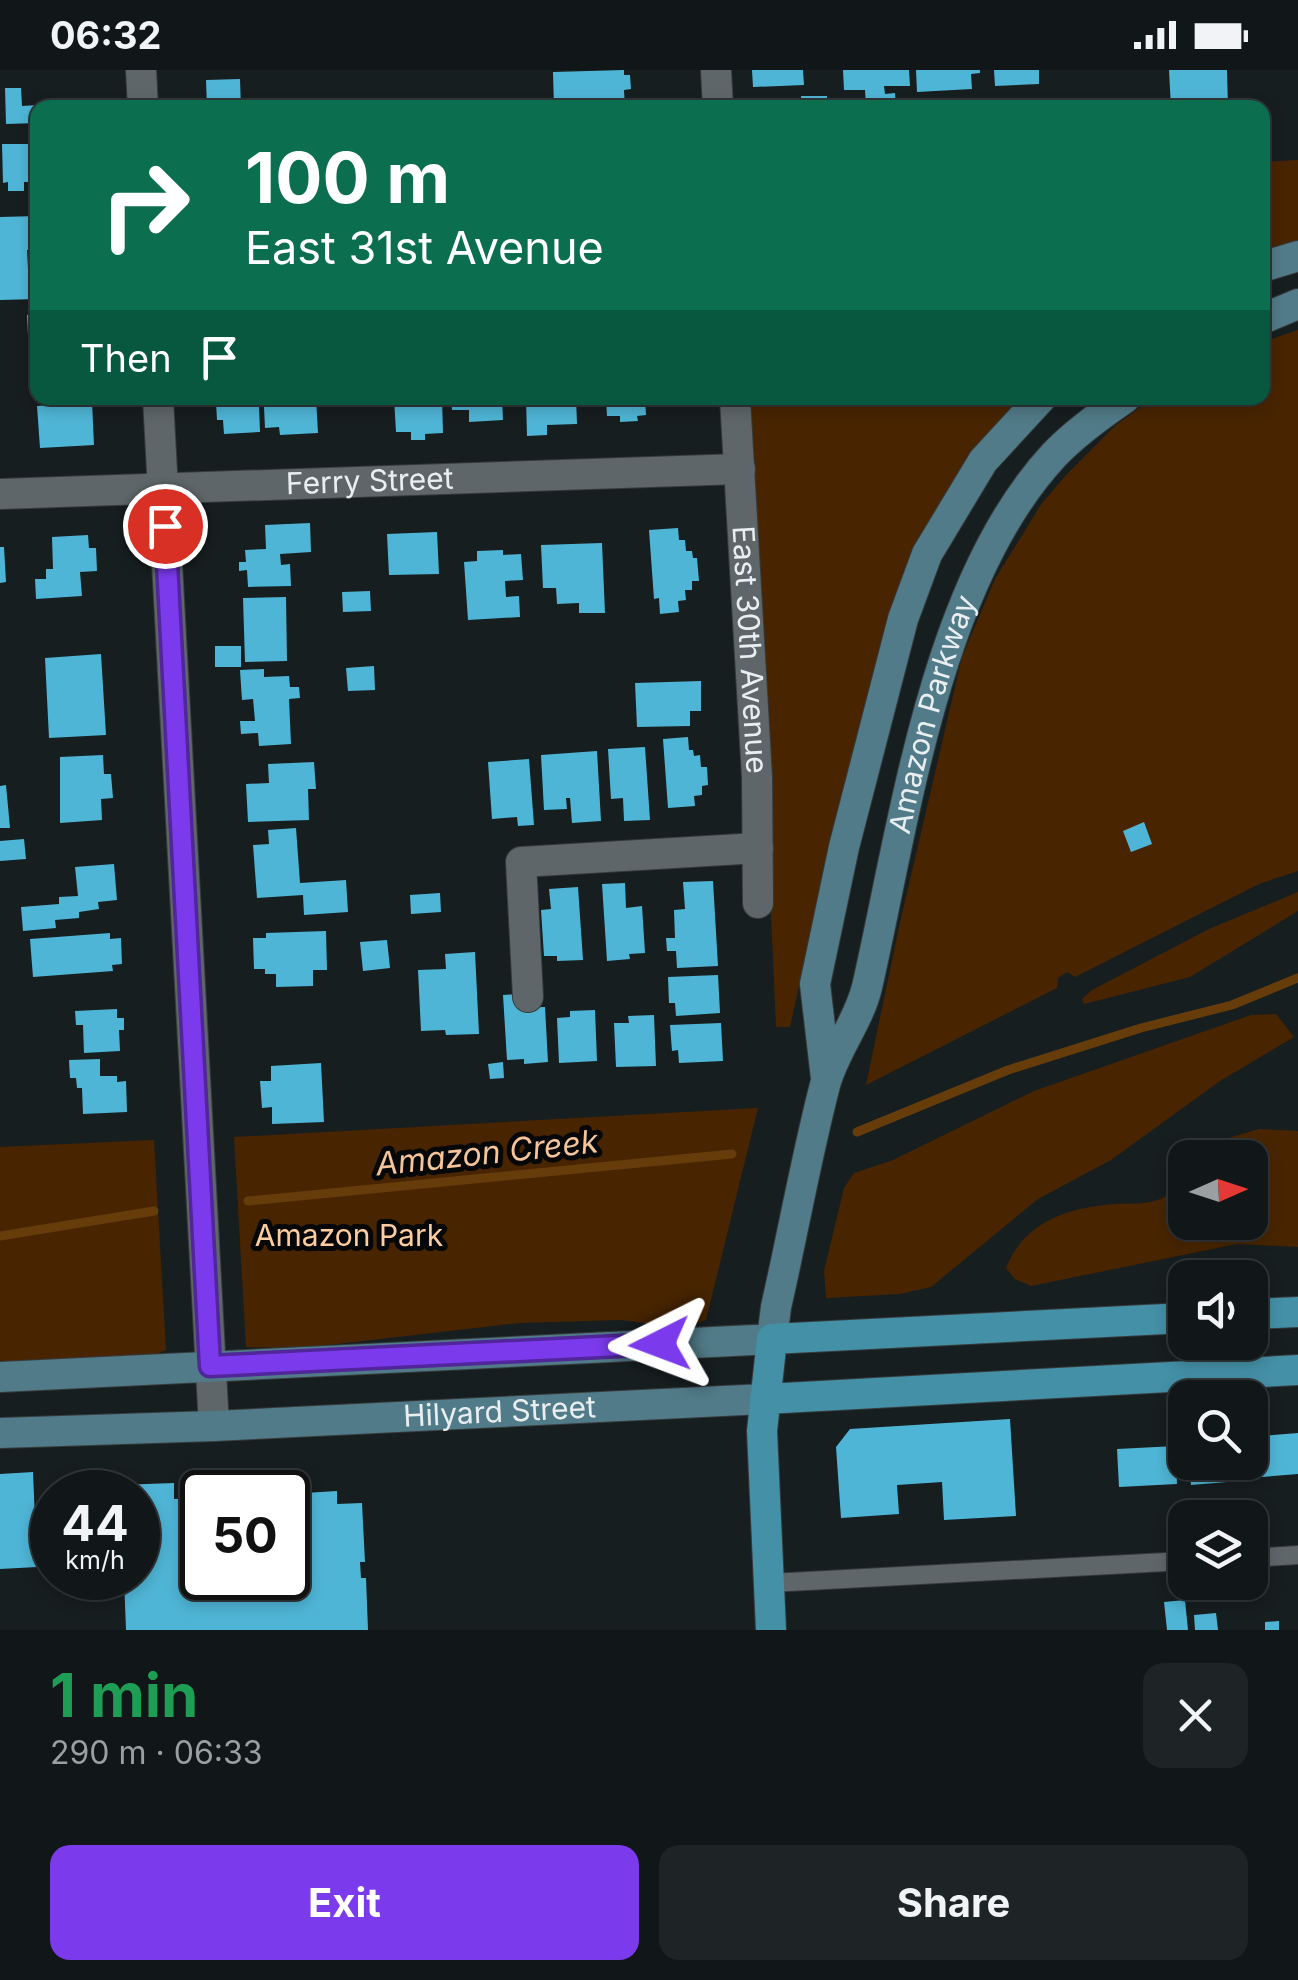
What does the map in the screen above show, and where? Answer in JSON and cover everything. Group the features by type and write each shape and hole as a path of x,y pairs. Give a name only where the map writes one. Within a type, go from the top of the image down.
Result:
{"main road":[{"path":"1270,265 1298,256"},
{"path":"1270,315 1298,304"},
{"name":"Amazon Parkway","path":"826,1081 816,984 844,848 902,620 928,554 983,461 1035,405"},
{"name":"Amazon Parkway","path":"765,1398 776,1307 826,1081 865,992 895,852 962,610 995,540 1026,490 1055,454 1116,405"},
{"path":"1268,1313 1298,1312"},
{"name":"Hilyard Street","path":"0,1376 1168,1319"},
{"name":"Hilyard Street","path":"0,1433 214,1426 1298,1370"},
{"path":"765,1398 762,1431 771,1630"}],"street":[{"path":"140,70 142,100"},
{"path":"716,70 718,100"},
{"path":"158,405 214,1426"},
{"name":"East 30th Avenue","path":"735,405 757,777 758,903"},
{"name":"Ferry Street","path":"0,494 740,469"},
{"path":"528,998 521,862 758,848"}],"lane":[{"path":"1268,1557 1298,1555"},
{"path":"770,1583 1168,1562"}],"green space":[{"path":"1298,160 1298,243 1270,250 1270,162"},
{"path":"1298,330 1298,871 1259,884 1075,977 1067,972 1058,978 1057,988 866,1085 962,657 995,579 1042,503 1116,425 1143,405 1270,405 1270,340"},
{"path":"748,405 1016,405 971,452 918,541 886,626 834,825 790,1027 776,1027"},
{"path":"1298,892 1298,911 1190,977 1084,1004 1082,999 1092,990 1209,929"},
{"path":"1276,1014 1294,1037 1220,1081 1111,1160 1038,1199 931,1287 900,1294 826,1298 824,1271 844,1188 854,1173 893,1160 1034,1091 1251,1015"},
{"name":"Amazon Park","path":"758,1108 706,1320 682,1328 621,1320 519,1323 302,1348 246,1347 234,1137"},
{"path":"1259,1129 1298,1131 1298,1247 1237,1244 1031,1286 1015,1279 1006,1268 1024,1239 1065,1213 1144,1203 1168,1194 1168,1240 1268,1240 1268,1140 1225,1140"},
{"path":"154,1140 166,1350 155,1355 0,1366 0,1147"}],"building":[{"path":"624,70 624,75 630,75 631,89 624,90 625,100 554,100 553,72"},
{"path":"752,70 803,70 804,85 753,87"},
{"path":"843,70 909,70 910,86 884,86 885,94 895,93 895,100 866,100 865,90 844,90"},
{"path":"916,70 980,73 971,74 972,89 917,92"},
{"path":"994,70 1039,70 1039,84 995,86"},
{"path":"1169,70 1227,70 1228,100 1171,100"},
{"path":"240,79 241,100 207,100 206,80"},
{"path":"5,88 21,88 22,106 30,106 30,123 6,124"},
{"path":"801,96 827,96 827,100 801,100"},
{"path":"2,144 30,144 30,182 24,182 24,191 8,191 8,182 3,183"},
{"path":"30,216 30,299 0,300 0,217"},
{"path":"92,405 94,445 40,448 37,406"},
{"path":"216,405 316,405 318,433 280,435 279,427 265,428 264,407 259,407 260,432 224,434 223,420 217,420"},
{"path":"394,405 442,405 443,433 411,440 411,432 396,432"},
{"path":"452,405 502,405 503,420 469,422 469,410 452,410"},
{"path":"526,405 576,405 577,424 547,425 547,435 527,436"},
{"path":"606,405 645,405 646,415 637,416 638,421 620,422 620,416 607,416"},
{"path":"310,523 311,552 280,554 281,565 290,564 291,586 248,587 247,570 239,571 239,562 246,562 245,550 266,549 265,525"},
{"path":"678,528 679,540 685,540 686,551 692,551 693,558 697,558 699,581 692,581 692,590 685,590 686,600 678,601 679,612 660,614 659,598 654,599 649,530"},
{"path":"437,532 439,574 389,575 387,534"},
{"path":"88,535 89,548 96,548 97,571 80,572 82,596 36,599 35,579 46,579 46,569 53,569 52,537"},
{"path":"602,543 605,613 579,613 579,603 557,604 556,588 543,588 541,545"},
{"path":"0,547 4,547 6,582 0,583"},
{"path":"503,550 503,555 521,554 523,580 505,581 506,597 519,596 520,617 468,620 464,562 477,561 477,551"},
{"path":"370,591 371,611 343,612 342,592"},
{"path":"286,597 287,661 245,662 243,598"},
{"path":"215,646 241,646 241,667 215,667"},
{"path":"101,654 106,735 49,738 45,658"},
{"path":"374,666 375,690 348,691 346,668"},
{"path":"264,669 264,677 289,676 290,687 299,687 300,698 289,699 291,744 259,746 258,733 241,734 240,721 255,721 253,699 242,700 240,670"},
{"path":"701,681 701,711 690,711 690,726 637,727 635,683"},
{"path":"688,737 689,750 693,750 694,756 700,755 701,767 707,767 708,785 702,786 702,795 694,796 695,806 668,808 663,739"},
{"path":"645,747 650,820 624,821 623,798 611,799 608,749"},
{"path":"597,751 601,821 572,823 570,798 566,798 567,809 544,810 541,755"},
{"path":"103,755 104,774 111,774 113,798 101,799 102,820 60,823 60,757"},
{"path":"529,759 534,825 518,826 517,817 492,819 488,762"},
{"path":"314,762 316,789 308,789 309,820 248,822 246,784 269,783 268,764"},
{"path":"6,785 10,828 0,828 0,786"},
{"path":"1144,822 1152,844 1131,852 1123,831"},
{"path":"296,828 300,883 346,880 348,912 304,915 303,895 257,898 253,845 269,844 268,830"},
{"path":"24,839 26,859 0,861 0,841"},
{"path":"114,864 117,900 98,902 99,909 79,912 79,918 55,920 56,928 23,931 21,907 59,904 59,897 78,896 75,867"},
{"path":"713,881 718,966 677,968 676,951 667,951 666,938 675,938 674,910 685,909 683,882"},
{"path":"625,883 626,908 642,906 645,953 607,961 602,884"},
{"path":"578,887 583,960 557,961 557,956 544,956 541,910 551,909 549,889"},
{"path":"440,893 441,912 411,914 410,895"},
{"path":"326,931 327,970 313,970 313,986 276,987 276,974 254,969 253,938 266,938 266,933"},
{"path":"110,933 110,939 121,938 122,964 112,965 113,971 33,977 30,939"},
{"path":"387,940 390,968 363,971 360,942"},
{"path":"475,952 479,1034 421,1031 418,970 446,969 445,954"},
{"path":"718,975 720,1013 676,1016 675,1003 669,1003 668,977"},
{"path":"517,994 518,1008 545,1007 548,1062 524,1064 524,1059 507,1060 503,995"},
{"path":"117,1009 117,1018 124,1018 124,1030 119,1030 120,1051 84,1053 83,1025 76,1025 75,1011"},
{"path":"595,1010 597,1061 559,1063 557,1018 570,1017 570,1011"},
{"path":"654,1015 656,1066 616,1067 614,1023 629,1023 628,1016"},
{"path":"721,1023 723,1061 679,1063 678,1050 672,1051 670,1025"},
{"path":"100,1059 100,1076 117,1076 117,1082 126,1081 127,1112 83,1114 82,1088 77,1088 76,1078 70,1078 69,1060"},
{"path":"503,1062 504,1078 490,1079 488,1064"},
{"path":"321,1063 324,1122 272,1124 272,1107 262,1108 260,1081 271,1081 271,1066"},
{"path":"1010,1419 1016,1516 944,1520 942,1482 897,1485 899,1514 841,1518 836,1447 850,1429"},
{"path":"1298,1433 1298,1474 1268,1476 1268,1435"},
{"path":"1168,1446 1168,1480 1177,1480 1177,1484 1119,1487 1117,1449"},
{"path":"30,1472 30,1567 0,1569 0,1474"},
{"path":"1191,1480 1251,1480 1191,1485"},
{"path":"174,1483 174,1499 180,1499 180,1600 310,1600 310,1493 337,1491 337,1504 362,1503 365,1562 360,1562 361,1578 366,1578 368,1630 126,1630 125,1600 160,1600 160,1484"},
{"path":"1185,1600 1188,1630 1167,1630 1164,1602"},
{"path":"1216,1613 1218,1630 1195,1630 1194,1615"},
{"path":"1279,1621 1279,1630 1265,1630 1265,1622"}],"waterway":[{"name":"Amazon Creek","path":"857,1132 1008,1070 1141,1028 1232,1005 1298,978"},
{"name":"Amazon Creek","path":"248,1201 732,1154"},
{"name":"Amazon Creek","path":"0,1236 154,1211"}],"route":[{"path":"165,526 210,1366 660,1344"}]}
